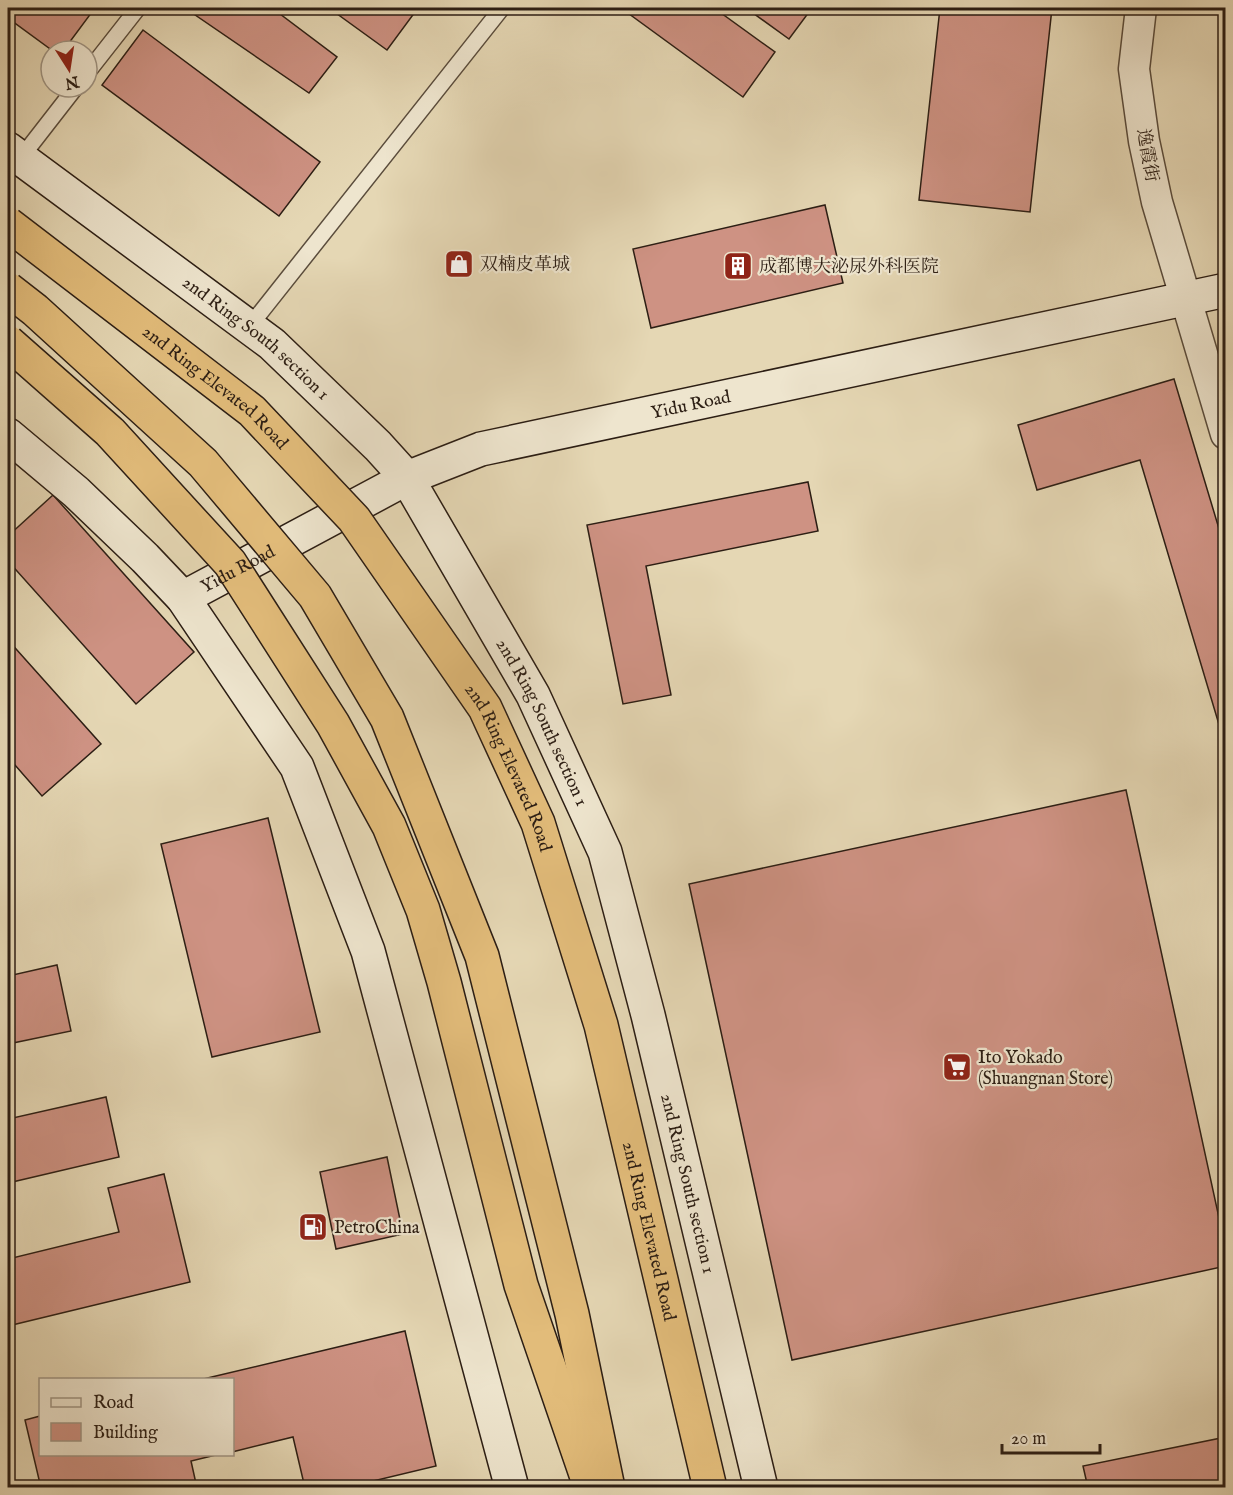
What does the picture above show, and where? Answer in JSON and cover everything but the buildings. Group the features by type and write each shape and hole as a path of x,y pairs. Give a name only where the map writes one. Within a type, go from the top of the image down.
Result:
{"highway":[{"name":"2nd Ring Elevated Road","path":"8,224 252,411 354,519 484,708 538,823 601,1025 710,1488"},
{"path":"8,289 35,310 203,463 315,596 387,718 482,956 572,1314 608,1488"},
{"path":"8,342 110,432 230,563 333,724 388,826 423,910 444,982 521,1285 591,1488"}],"main road":[{"name":"2nd Ring South section 1","path":"14,154 272,344 378,446 407,478 533,696 605,852 648,1015 761,1488"},
{"name":"Yidu Road","path":"183,598 407,478 481,449 1226,290"},
{"path":"8,435 76,492 183,598 297,767 368,951 512,1488"}],"street":[{"name":"逸霞街","path":"1141,8 1134,69 1144,141 1157,202 1226,434"}],"lane":[{"path":"99,58 138,8"},
{"path":"249,327 502,8"},
{"path":"14,154 65,99"}],"place":[{"name":"双楠皮革城","path":"459,264"},
{"name":"成都博大泌尿外科医院","path":"738,266"},
{"name":"Ito Yokado (Shuangnan Store)","path":"957,1067"},
{"name":"PetroChina","path":"313,1227"}]}
